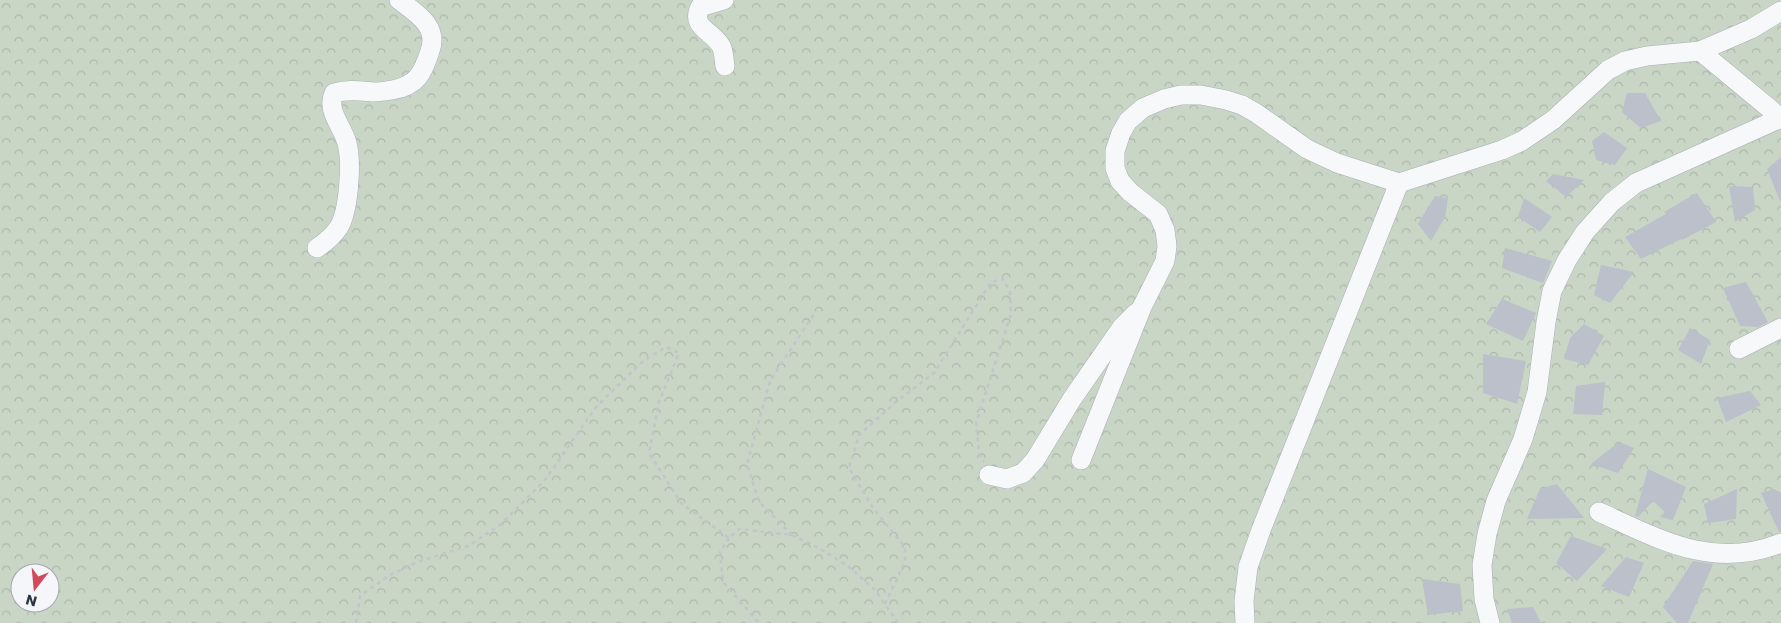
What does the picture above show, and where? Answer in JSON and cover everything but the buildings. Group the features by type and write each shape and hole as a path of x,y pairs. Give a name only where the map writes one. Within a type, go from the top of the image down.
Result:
{"street":[{"path":"317,248 329,240 340,226 346,206 349,170 348,146 344,132 332,112 330,102 334,93 342,90 376,92 401,88 415,81 424,69 432,48 432,36 427,23 399,0"},
{"path":"724,0 700,7 696,15 698,23 722,46 725,66"},
{"path":"1081,460 1142,307 1164,261 1167,246 1165,230 1158,214 1130,192 1120,181 1116,168 1115,151 1121,133 1128,121 1143,108 1164,99 1181,95 1201,95 1226,100 1256,113 1307,149 1337,162 1399,183 1502,150 1522,140 1553,120 1608,70 1625,61 1647,56 1700,51 1751,29 1781,11"},
{"path":"1490,623 1484,599 1482,565 1487,534 1496,501 1523,439 1537,392 1552,291 1566,260 1585,232 1612,202 1636,183 1781,118 1700,51"},
{"path":"1245,623 1244,601 1248,567 1399,183"},
{"path":"989,475 1007,478 1023,474 1035,460 1072,399 1122,327 1142,307"},
{"path":"1739,350 1781,328"},
{"path":"1599,512 1676,546 1705,552 1749,553 1781,543"}],"path":[{"path":"884,604 905,561 905,547 873,508 848,468 858,435 897,401 934,373 991,282 1003,279 1010,292 1011,314 976,423 979,452 989,475"},
{"path":"792,535 759,502 747,464 770,381 816,311"},
{"path":"356,623 360,596 390,575 417,562 468,546 500,525 545,480 596,407 642,362 666,347 679,354 659,402 649,453 681,503 729,538"},
{"path":"760,623 723,582 720,552 729,538 739,529 792,535 819,548 849,567 875,590 898,623"}],"green space":[{"path":"0,0 1781,0 1781,623 0,623"}]}
